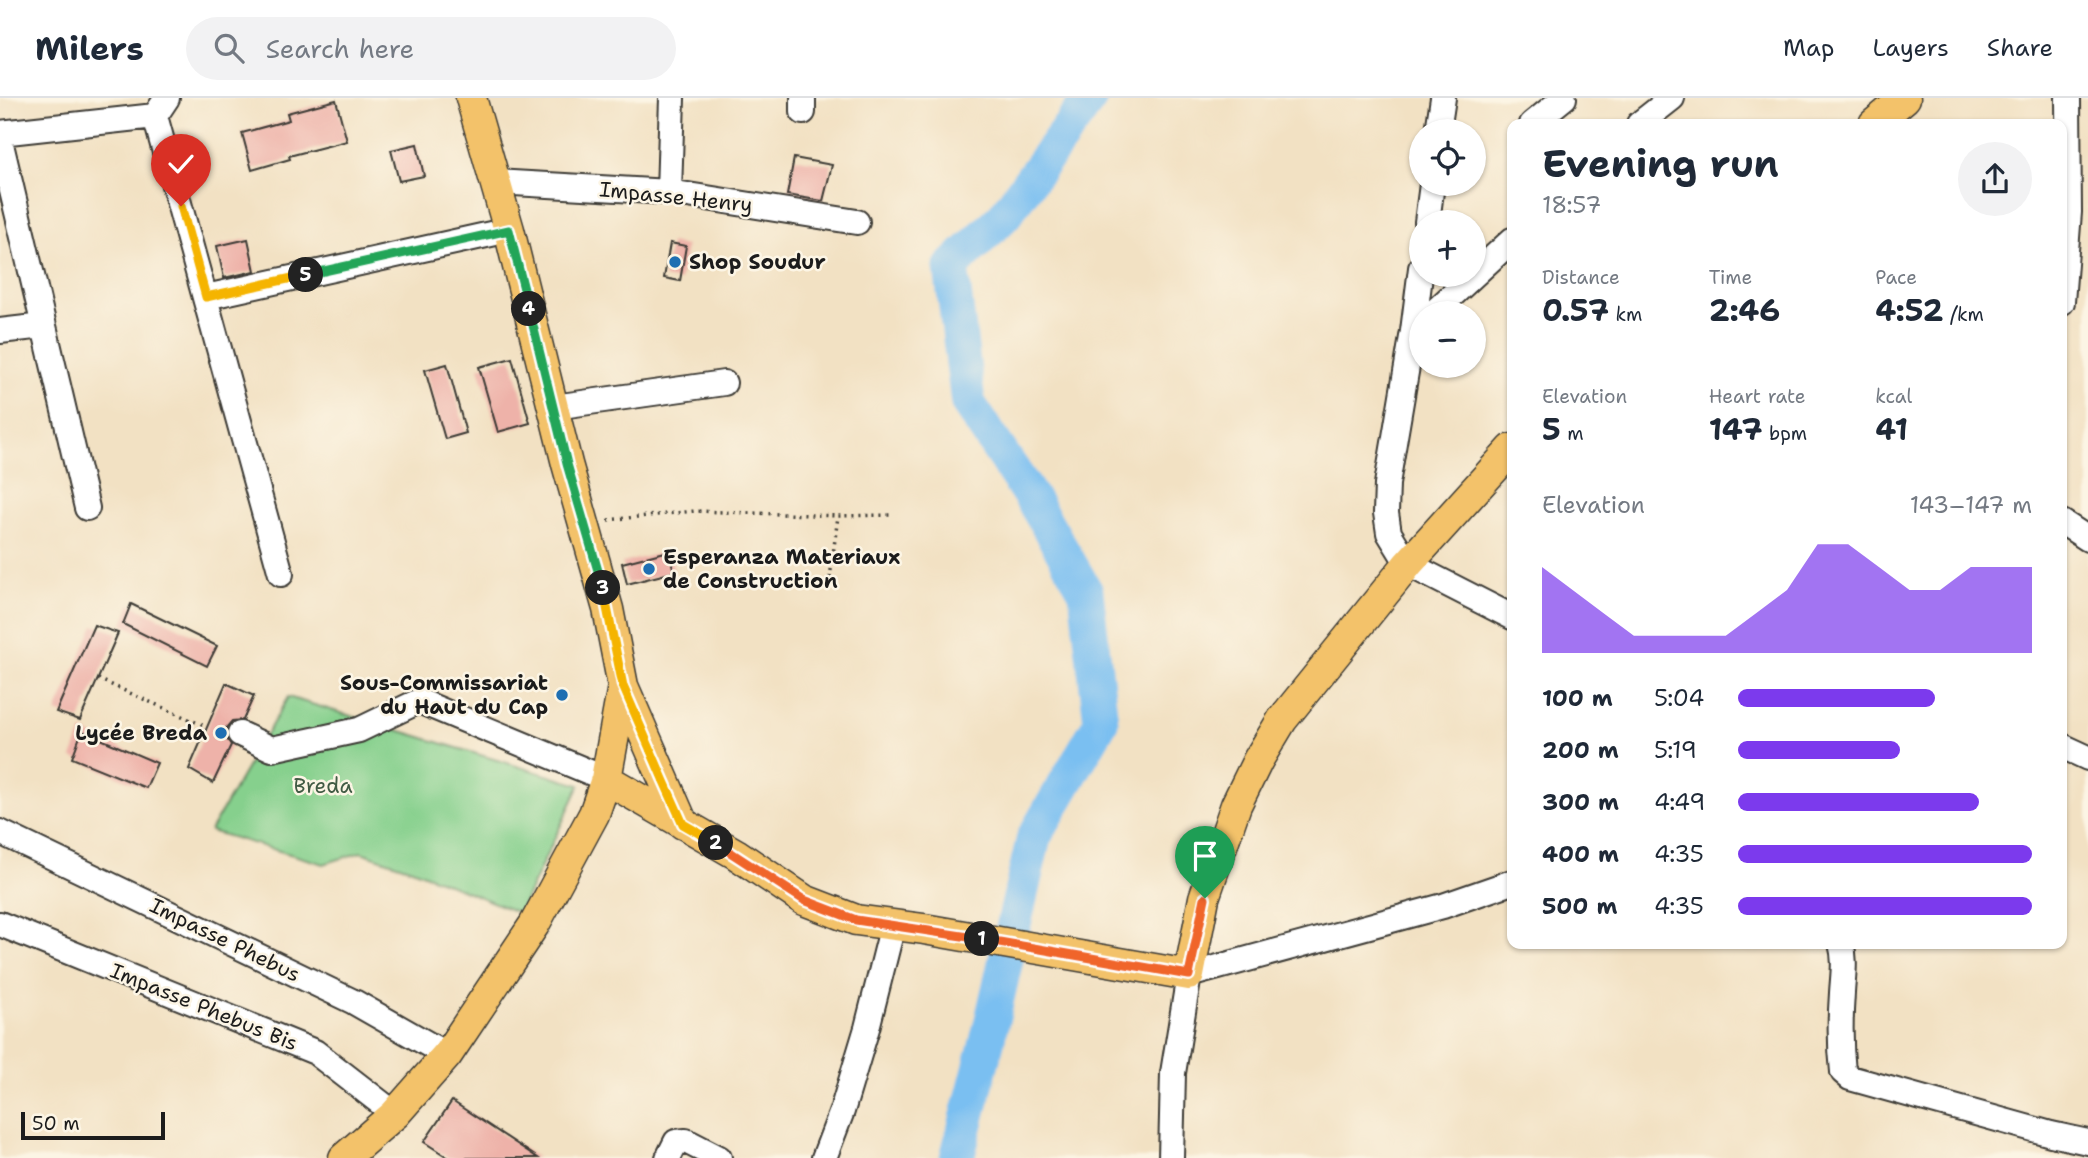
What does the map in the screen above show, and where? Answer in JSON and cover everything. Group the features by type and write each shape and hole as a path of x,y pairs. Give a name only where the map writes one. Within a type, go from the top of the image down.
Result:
{"main road":[{"path":"471,98 509,230 567,464 608,609 623,686 683,824"},
{"path":"1880,119 1905,98"},
{"path":"606,779 736,855 804,900 856,920 924,929 1189,975 1205,898 1236,806 1258,760 1282,720 1408,564 1507,464"},
{"path":"344,1158 395,1114 447,1055 534,925 594,814 606,779 623,686"}],"street":[{"path":"670,192 672,98"},
{"path":"1440,119 1443,98"},
{"path":"1538,119 1564,98"},
{"path":"2067,98 2078,213 2067,274"},
{"path":"0,132 161,107 206,297 281,574"},
{"path":"0,140 87,508"},
{"name":"Impasse Henry","path":"495,182 670,192 857,222"},
{"path":"206,297 509,230"},
{"path":"1446,301 1507,245"},
{"path":"0,331 43,326"},
{"path":"1409,370 1387,484 1389,533 1408,564 1507,614"},
{"path":"554,407 724,383"},
{"path":"2067,525 2088,539"},
{"path":"240,734 272,748 359,730 419,701 606,779"},
{"path":"2067,748 2088,758"},
{"name":"Impasse Phebus","path":"0,832 354,1002 447,1055"},
{"path":"1171,1158 1173,1073 1189,975 1443,906 1507,883"},
{"name":"Impasse Phebus Bis","path":"0,924 315,1052 395,1114"},
{"path":"824,1158 842,1111 867,1028 893,925"},
{"path":"1843,949 1846,959 1840,1024 1843,1072 1850,1078 2052,1134 2075,1146"},
{"path":"667,1158 676,1142 686,1140 719,1158"}],"path":[{"path":"585,522 695,511 892,515"},
{"path":"830,578 838,516"},
{"path":"98,679 207,727"}],"green space":[{"name":"Breda","path":"288,697 580,785 519,913 412,869 361,852 324,864 210,831"}],"building":[{"path":"336,100 347,141 289,156 290,159 252,170 242,133 289,120 287,113"},
{"path":"417,144 424,176 399,181 391,150"},
{"path":"794,158 832,165 823,201 787,195"},
{"path":"248,239 255,271 224,278 217,246"},
{"name":"Shop Soudur","path":"670,243 686,246 680,281 664,278"},
{"path":"512,358 530,423 498,432 479,367"},
{"path":"447,364 466,433 445,439 425,370"},
{"path":"669,551 674,572 627,584 622,563"},
{"path":"131,604 217,646 207,666 123,624"},
{"path":"94,625 118,633 80,720 56,712"},
{"path":"226,683 254,696 243,720 232,721 226,728 225,736 231,745 213,783 189,769"},
{"path":"82,731 157,763 146,788 72,758"},
{"path":"452,1101 538,1158 449,1158 424,1142"}],"waterway":[{"path":"957,1158 987,1042 1034,837 1101,722 1086,592 1034,502 968,403 951,267 1004,216 1090,98"}],"place":[{"name":"Shop Soudur","path":"675,262"},
{"name":"Esperanza Materiaux de Construction","path":"649,569"},
{"name":"Sous-Commissariat du Haut du Cap","path":"562,695"},
{"name":"Lycée Breda","path":"221,733"}],"route":[{"path":"181,206 206,297 509,230 567,464 608,609 623,686 683,824 804,900 856,920 924,929 1189,975 1205,898"}]}
